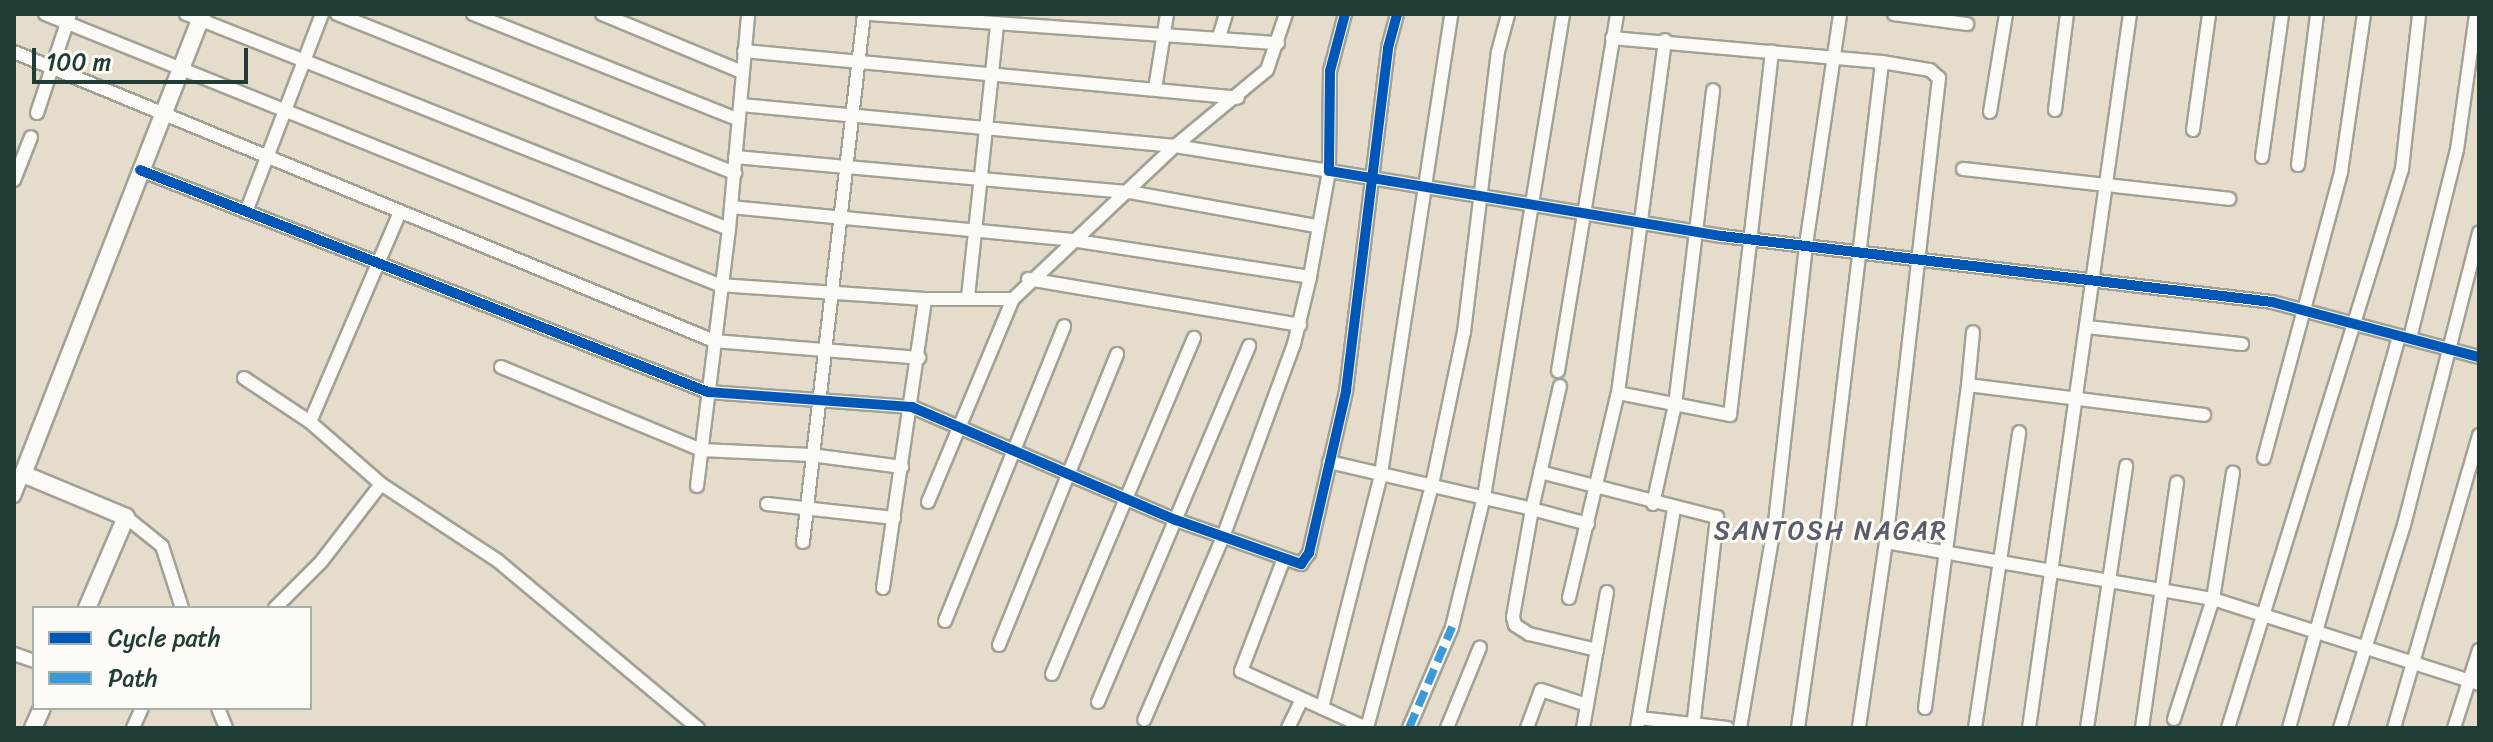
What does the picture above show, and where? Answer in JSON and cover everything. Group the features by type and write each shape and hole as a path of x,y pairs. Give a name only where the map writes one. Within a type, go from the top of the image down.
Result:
{"street":[{"path":"45,14 68,19 180,68 719,285 925,299 1013,299"},
{"path":"246,212 322,14"},
{"path":"337,14 735,173"},
{"path":"473,14 739,120"},
{"path":"602,14 742,72"},
{"path":"697,486 719,285 729,229 748,16 734,14"},
{"path":"803,542 811,455 834,294 846,169 867,14 1278,43"},
{"path":"1155,89 1160,36 1167,14"},
{"path":"1219,37 1226,14"},
{"path":"928,502 1013,299 1028,279 1129,192 1175,146 1238,98 1267,70 1286,14"},
{"path":"1144,720 1223,537 1300,325 1329,171 1330,71 1345,14"},
{"path":"140,170 708,392 912,407 1176,520 1283,561 1301,564 1309,553 1346,391 1375,176 1388,48 1397,14"},
{"path":"1322,708 1381,474 1429,185 1451,14"},
{"path":"1283,561 1241,671 1366,728 1432,485 1464,332 1498,52 1508,14"},
{"path":"1409,728 1452,627 1484,497 1563,14"},
{"path":"1558,371 1617,14"},
{"path":"1740,728 1775,522 1806,245 1840,14"},
{"path":"1894,14 1967,24"},
{"path":"1990,112 2006,14"},
{"path":"2055,110 2067,14"},
{"path":"2029,728 2078,401 2130,14"},
{"path":"2193,130 2209,14"},
{"path":"2262,157 2282,14"},
{"path":"2298,165 2317,14"},
{"path":"2264,458 2341,172 2364,14"},
{"path":"2228,728 2260,614 2357,324 2402,169 2419,14"},
{"path":"2289,728 2320,633 2457,150 2476,14"},
{"path":"14,496 180,68 196,16 729,229"},
{"path":"37,113 68,19"},
{"path":"968,297 997,25"},
{"path":"1612,38 1665,40 1882,62 1930,70 1939,78 1886,542 1859,728"},
{"path":"1569,598 1598,488 1618,393 1665,40"},
{"path":"744,51 1238,98"},
{"path":"1618,393 1730,415 1753,239 1772,51"},
{"path":"14,52 161,117 714,341 919,358"},
{"path":"1798,728 1861,252 1882,62"},
{"path":"1653,504 1675,405 1693,231 1713,90"},
{"path":"741,105 1175,146 1375,176 1693,231 2094,279 2303,310 2479,357"},
{"path":"14,180 31,137"},
{"path":"735,157 978,181 1129,192 1317,226"},
{"path":"1963,169 2229,199"},
{"path":"731,207 1071,240 1310,277"},
{"path":"310,422 399,214"},
{"path":"2340,728 2452,349 2479,232"},
{"path":"1028,279 1300,325"},
{"path":"883,588 912,407 925,299"},
{"path":"945,621 1064,326"},
{"path":"2087,327 2242,344"},
{"path":"1925,708 1950,549 1973,332"},
{"path":"1052,674 1194,338"},
{"path":"1098,702 1249,346"},
{"path":"999,645 1117,354"},
{"path":"501,367 701,450 811,455 902,467"},
{"path":"244,378 310,422 381,484 498,561 698,728"},
{"path":"1968,385 2204,415"},
{"path":"1560,386 1532,509 1515,625 1529,634 1597,650"},
{"path":"1975,728 2019,432"},
{"path":"2394,728 2479,435"},
{"path":"1329,462 1588,524"},
{"path":"2087,728 2126,466"},
{"path":"1540,472 1653,504 1717,517 1693,726"},
{"path":"2174,719 2213,599 2233,473"},
{"path":"23,474 126,517 162,546 181,606"},
{"path":"2142,728 2177,482"},
{"path":"277,606 321,562 381,484"},
{"path":"767,504 894,518"},
{"path":"1674,509 1638,723 1727,728"},
{"path":"88,606 126,517"},
{"path":"1886,542 1950,549 2213,599 2474,683"},
{"path":"1583,728 1607,592"},
{"path":"1447,728 1480,647"},
{"path":"2454,728 2474,683 2479,650"},
{"path":"1527,728 1541,690 1587,705"},
{"path":"1288,728 1302,699"}],"marked path":[{"path":"1409,728 1452,627"}],"cycle path":[{"path":"1345,14 1330,71 1329,171 1722,236 2272,302 2479,357"},
{"path":"140,170 708,392 912,407 1176,520 1301,564 1309,553 1346,391 1388,48 1397,14"}],"district":[{"name":"SANTOSH NAGAR","path":"1831,531"}]}
